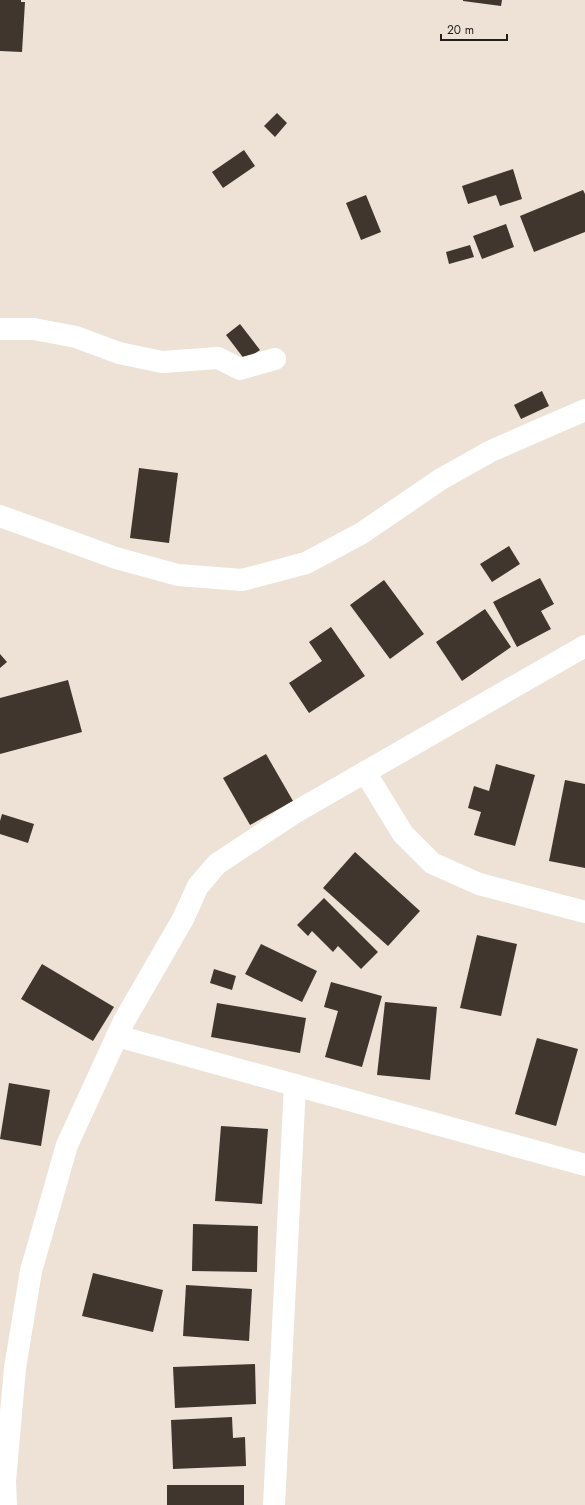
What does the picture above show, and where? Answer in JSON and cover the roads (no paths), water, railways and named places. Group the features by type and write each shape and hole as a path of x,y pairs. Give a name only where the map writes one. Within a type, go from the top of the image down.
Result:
{"street":[{"path":"0,329 34,329 76,337 120,353 162,362 218,358 240,369 276,359"},
{"path":"0,516 116,558 178,575 242,580 306,563 362,533 441,479 491,450 585,410"},
{"path":"6,1505 5,1481 15,1368 31,1271 67,1145 124,1021 183,918 198,886 217,864 294,813 585,646"},
{"path":"365,772 403,834 432,863 479,884 585,912"},
{"path":"117,1036 585,1165"},
{"path":"274,1505 295,1085"}]}
